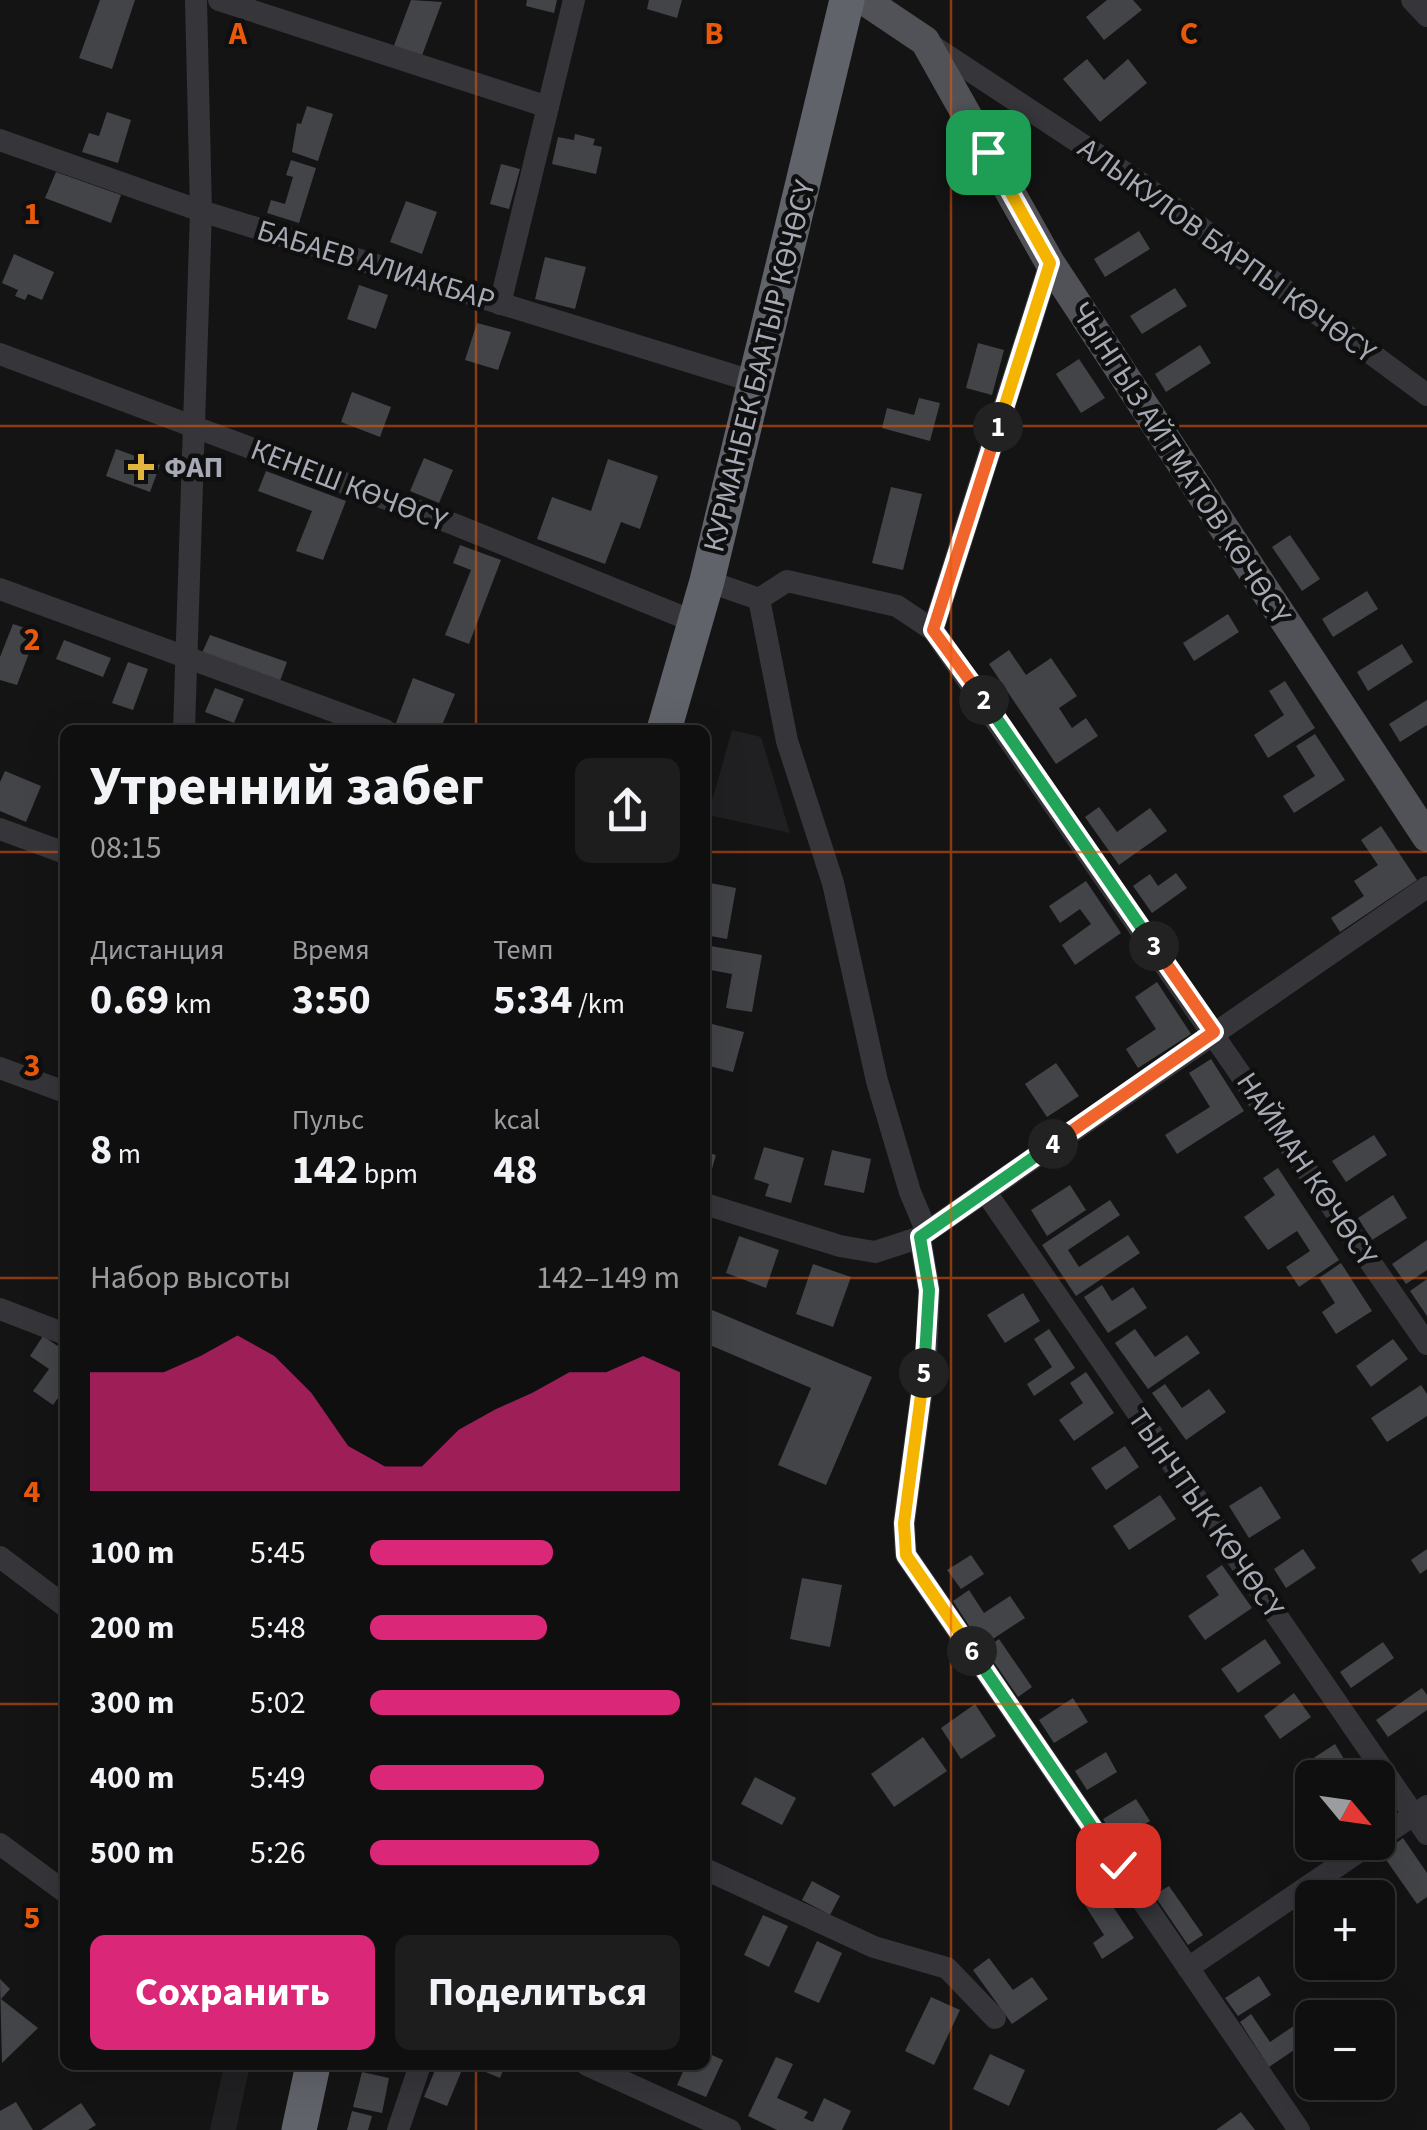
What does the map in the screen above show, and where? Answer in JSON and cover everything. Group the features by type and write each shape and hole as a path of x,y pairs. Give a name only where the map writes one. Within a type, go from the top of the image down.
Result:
{"highway":[{"name":"КУРМАНБЕК БААТЫР КӨЧӨСҮ","path":"665,725 707,581 847,0"},
{"path":"300,2130 308,2070"}],"main road":[{"name":"ЧЫНГЫЗ АЙТМАТОВ КӨЧӨСҮ","path":"864,0 925,41 1050,263 1427,837"}],"street":[{"path":"184,725 201,211 196,0"},
{"path":"219,0 548,108"},
{"path":"500,304 574,0"},
{"path":"1412,0 1427,16"},
{"name":"АЛЫКУЛОВ БАРПЫ КӨЧӨСҮ","path":"925,41 1139,182 1427,395"},
{"name":"БАБАЕВ АЛИАКБАР","path":"0,140 201,211 755,382"},
{"path":"933,630 1050,263"},
{"name":"КЕНЕШ КӨЧӨСҮ","path":"0,354 456,525 695,622"},
{"path":"707,581 759,598 786,742 833,883 877,1081 923,1234 929,1290 926,1360 904,1523 906,1555 1299,2130"},
{"name":"НАЙМАН КӨЧӨСҮ","path":"759,598 787,581 897,606 933,630 1427,1344"},
{"path":"0,589 373,725"},
{"path":"0,830 60,851"},
{"path":"710,1206 840,1246 876,1252 923,1234 1427,887"},
{"path":"0,1068 60,1090"},
{"name":"ТЫНЧТЫК КӨЧӨСҮ","path":"985,1191 1423,1818"},
{"path":"0,1309 60,1332"},
{"path":"0,1558 60,1602"},
{"path":"1395,1831 1423,1818"},
{"path":"0,1844 60,1888"},
{"path":"1188,1968 1347,1860"},
{"path":"710,1871 874,1947 947,1968 995,2018"},
{"path":"398,2130 418,2070"},
{"path":"599,2070 730,2130"}],"shaded area":[{"path":"732,730 761,737 790,833 710,815"},
{"path":"223,2070 249,2070 236,2130 210,2130"}],"building":[{"path":"100,0 135,0 112,69 79,58"},
{"path":"411,0 442,2 421,58 393,48"},
{"path":"527,0 557,0 554,13 526,6"},
{"path":"649,0 682,0 677,18 647,9"},
{"path":"1107,0 1133,0 1142,10 1104,40 1086,17"},
{"path":"1087,59 1104,80 1128,59 1147,83 1100,122 1063,79"},
{"path":"307,106 333,114 318,161 292,152 297,123 301,124"},
{"path":"107,112 131,120 118,163 82,152 89,133 99,136"},
{"path":"575,134 595,139 593,145 602,147 596,174 552,164 558,137 574,140"},
{"path":"291,160 316,168 299,223 267,213 271,200 285,204 293,177 286,175"},
{"path":"501,164 520,169 509,209 490,204"},
{"path":"56,172 121,195 111,223 45,198"},
{"path":"406,201 437,212 422,254 390,242"},
{"path":"1139,231 1150,249 1105,277 1094,259"},
{"path":"14,254 54,272 42,300 28,294 25,300 15,296 18,290 2,283"},
{"path":"545,257 586,267 575,309 535,299"},
{"path":"359,285 388,295 376,329 347,319"},
{"path":"1175,288 1187,306 1142,334 1130,316"},
{"path":"477,323 511,332 498,370 465,360"},
{"path":"978,343 1004,350 992,395 966,388"},
{"path":"1200,345 1211,363 1166,392 1155,374"},
{"path":"1079,359 1105,398 1081,413 1056,374"},
{"path":"352,392 391,407 380,437 341,422"},
{"path":"919,398 940,403 930,441 882,428 887,408 914,415"},
{"name":"ФАП","path":"116,449 160,465 150,492 106,476"},
{"path":"424,458 453,470 439,503 410,491"},
{"path":"608,459 658,476 640,529 621,522 605,564 537,539 552,497 591,511"},
{"path":"266,471 346,501 323,560 296,551 312,511 258,491"},
{"path":"891,487 922,494 903,570 872,563"},
{"path":"1290,535 1320,579 1302,591 1272,547"},
{"path":"460,545 501,560 469,644 445,635 471,570 453,563"},
{"path":"1367,591 1378,609 1333,637 1322,619"},
{"path":"1228,614 1239,632 1194,661 1183,643"},
{"path":"13,624 37,632 17,685 0,680 0,657"},
{"path":"210,635 287,662 280,681 202,653"},
{"path":"64,640 111,658 103,677 56,659"},
{"path":"1402,644 1413,662 1368,691 1357,672"},
{"path":"1009,650 1026,675 1051,658 1077,696 1059,708 1072,728 1086,718 1098,736 1056,764 989,664"},
{"path":"128,662 148,669 133,710 112,703"},
{"path":"413,678 455,694 442,725 396,723"},
{"path":"1285,681 1315,728 1268,758 1254,735 1284,715 1269,691"},
{"path":"215,688 244,699 234,723 205,712"},
{"path":"1427,700 1427,725 1400,742 1389,724"},
{"path":"1315,734 1345,780 1294,813 1283,796 1315,776 1296,746"},
{"path":"5,771 41,786 26,822 0,811 0,782"},
{"path":"1099,807 1117,832 1150,808 1167,831 1119,865 1085,817"},
{"path":"1381,826 1417,880 1340,932 1331,918 1364,896 1354,881 1378,865 1361,840"},
{"path":"1176,873 1187,888 1152,913 1133,886 1150,874 1158,886"},
{"path":"1086,881 1121,933 1075,965 1062,945 1091,924 1080,909 1060,923 1049,906"},
{"path":"710,883 736,888 727,939 710,936"},
{"path":"710,946 762,955 752,1012 726,1008 732,974 710,970"},
{"path":"1157,982 1191,1034 1138,1068 1126,1049 1156,1029 1135,997"},
{"path":"710,1024 744,1032 733,1072 710,1066"},
{"path":"1211,1059 1244,1111 1177,1154 1165,1135 1210,1107 1189,1073"},
{"path":"1056,1063 1079,1096 1047,1117 1025,1084"},
{"path":"1374,1135 1387,1155 1346,1182 1332,1161"},
{"path":"764,1147 804,1158 791,1203 765,1196 769,1184 754,1179"},
{"path":"832,1150 871,1159 864,1193 824,1185"},
{"path":"710,1153 716,1155 710,1176"},
{"path":"1278,1168 1339,1260 1299,1287 1286,1267 1310,1251 1297,1231 1268,1250 1244,1217 1275,1195 1263,1178"},
{"path":"1070,1185 1086,1210 1047,1236 1031,1210"},
{"path":"1393,1195 1407,1218 1372,1240 1358,1218"},
{"path":"1110,1200 1120,1215 1068,1250 1079,1267 1128,1235 1140,1253 1076,1296 1042,1245"},
{"path":"739,1236 779,1250 766,1288 726,1273"},
{"path":"1427,1240 1427,1270 1406,1284 1392,1264"},
{"path":"1341,1263 1372,1311 1336,1334 1322,1312 1335,1303 1319,1278"},
{"path":"813,1264 851,1277 833,1327 796,1314"},
{"path":"1427,1279 1427,1316 1410,1291"},
{"path":"1102,1285 1112,1301 1133,1287 1147,1308 1108,1333 1084,1297"},
{"path":"1023,1293 1040,1321 1005,1343 987,1315"},
{"path":"710,1309 872,1377 826,1485 778,1465 811,1388 710,1345"},
{"path":"1049,1329 1075,1368 1034,1396 1027,1384 1052,1367 1034,1339"},
{"path":"1135,1329 1155,1357 1187,1335 1200,1353 1148,1389 1115,1343"},
{"path":"43,1336 60,1348 60,1395 53,1405 33,1391 49,1369 30,1356"},
{"path":"1393,1339 1408,1359 1371,1387 1356,1366"},
{"path":"1086,1372 1114,1413 1074,1441 1059,1420 1083,1403 1070,1383"},
{"path":"1165,1384 1182,1408 1209,1389 1226,1412 1186,1440 1152,1393"},
{"path":"1421,1385 1427,1394 1427,1416 1387,1442 1371,1418"},
{"path":"1125,1446 1139,1467 1106,1490 1091,1468"},
{"path":"1261,1486 1281,1518 1249,1538 1229,1506"},
{"path":"1160,1495 1176,1519 1129,1550 1113,1526"},
{"path":"1303,1549 1316,1568 1286,1588 1274,1569"},
{"path":"1427,1549 1427,1569 1420,1574 1411,1560"},
{"path":"971,1555 984,1574 961,1589 947,1570"},
{"path":"1222,1565 1252,1608 1205,1640 1188,1616 1219,1595 1206,1576"},
{"path":"802,1578 842,1585 830,1647 790,1639"},
{"path":"969,1590 984,1613 1010,1596 1025,1618 982,1646 953,1601"},
{"path":"999,1639 1032,1687 1018,1697 985,1649"},
{"path":"1265,1639 1281,1663 1238,1693 1221,1669"},
{"path":"1383,1642 1394,1658 1351,1688 1340,1672"},
{"path":"1422,1688 1427,1695 1427,1710 1388,1737 1376,1720"},
{"path":"1294,1693 1311,1717 1280,1739 1264,1716"},
{"path":"1073,1698 1088,1722 1054,1743 1039,1720"},
{"path":"975,1704 996,1736 961,1759 941,1728"},
{"path":"923,1737 947,1771 894,1807 871,1774"},
{"path":"1335,1744 1345,1760 1311,1760"},
{"path":"1106,1752 1117,1772 1087,1790 1075,1771"},
{"path":"755,1777 796,1798 782,1825 741,1804"},
{"path":"1136,1799 1150,1821 1117,1842 1103,1819"},
{"path":"1142,1835 1150,1847 1154,1844 1161,1853 1142,1867 1127,1845"},
{"path":"1403,1838 1427,1873 1427,1897 1417,1904 1386,1860 1395,1860 1395,1844"},
{"path":"812,1881 840,1896 830,1915 802,1900"},
{"path":"1169,1886 1203,1935 1188,1945 1154,1895"},
{"path":"1102,1890 1134,1938 1102,1959 1093,1943 1104,1935 1083,1902"},
{"path":"763,1915 788,1926 769,1967 744,1955"},
{"path":"817,1941 842,1953 819,2003 794,1992"},
{"path":"989,1958 1013,1990 1032,1977 1048,1999 1012,2024 973,1970"},
{"path":"1259,1976 1271,1995 1238,2016 1225,1998"},
{"path":"0,1979 10,1989 1,1999 38,2028 2,2063"},
{"path":"931,1997 960,2010 934,2065 905,2051"},
{"path":"1251,2014 1270,2042 1295,2025 1295,2049 1269,2067 1240,2022"},
{"path":"710,2054 723,2060 706,2097 677,2085 684,2070 710,2070"},
{"path":"990,2054 1025,2070 1009,2106 973,2089"},
{"path":"776,2057 793,2064 777,2098 808,2112 804,2118 813,2122 824,2098 851,2111 842,2130 777,2130 748,2116"},
{"path":"435,2070 462,2070 447,2106 424,2097"},
{"path":"481,2070 503,2070 500,2078"},
{"path":"362,2072 389,2078 382,2113 353,2107"},
{"path":"16,2102 33,2130 0,2130 0,2111"},
{"path":"81,2103 96,2125 88,2130 41,2130"},
{"path":"352,2111 372,2116 368,2130 347,2130"},
{"path":"1241,2112 1255,2130 1216,2130"}],"place":[{"name":"ФАП","path":"141,467"}],"route":[{"path":"988,152 1050,263 933,630 1214,1032 920,1237 929,1290 926,1360 904,1523 906,1555 1118,1865"}]}
